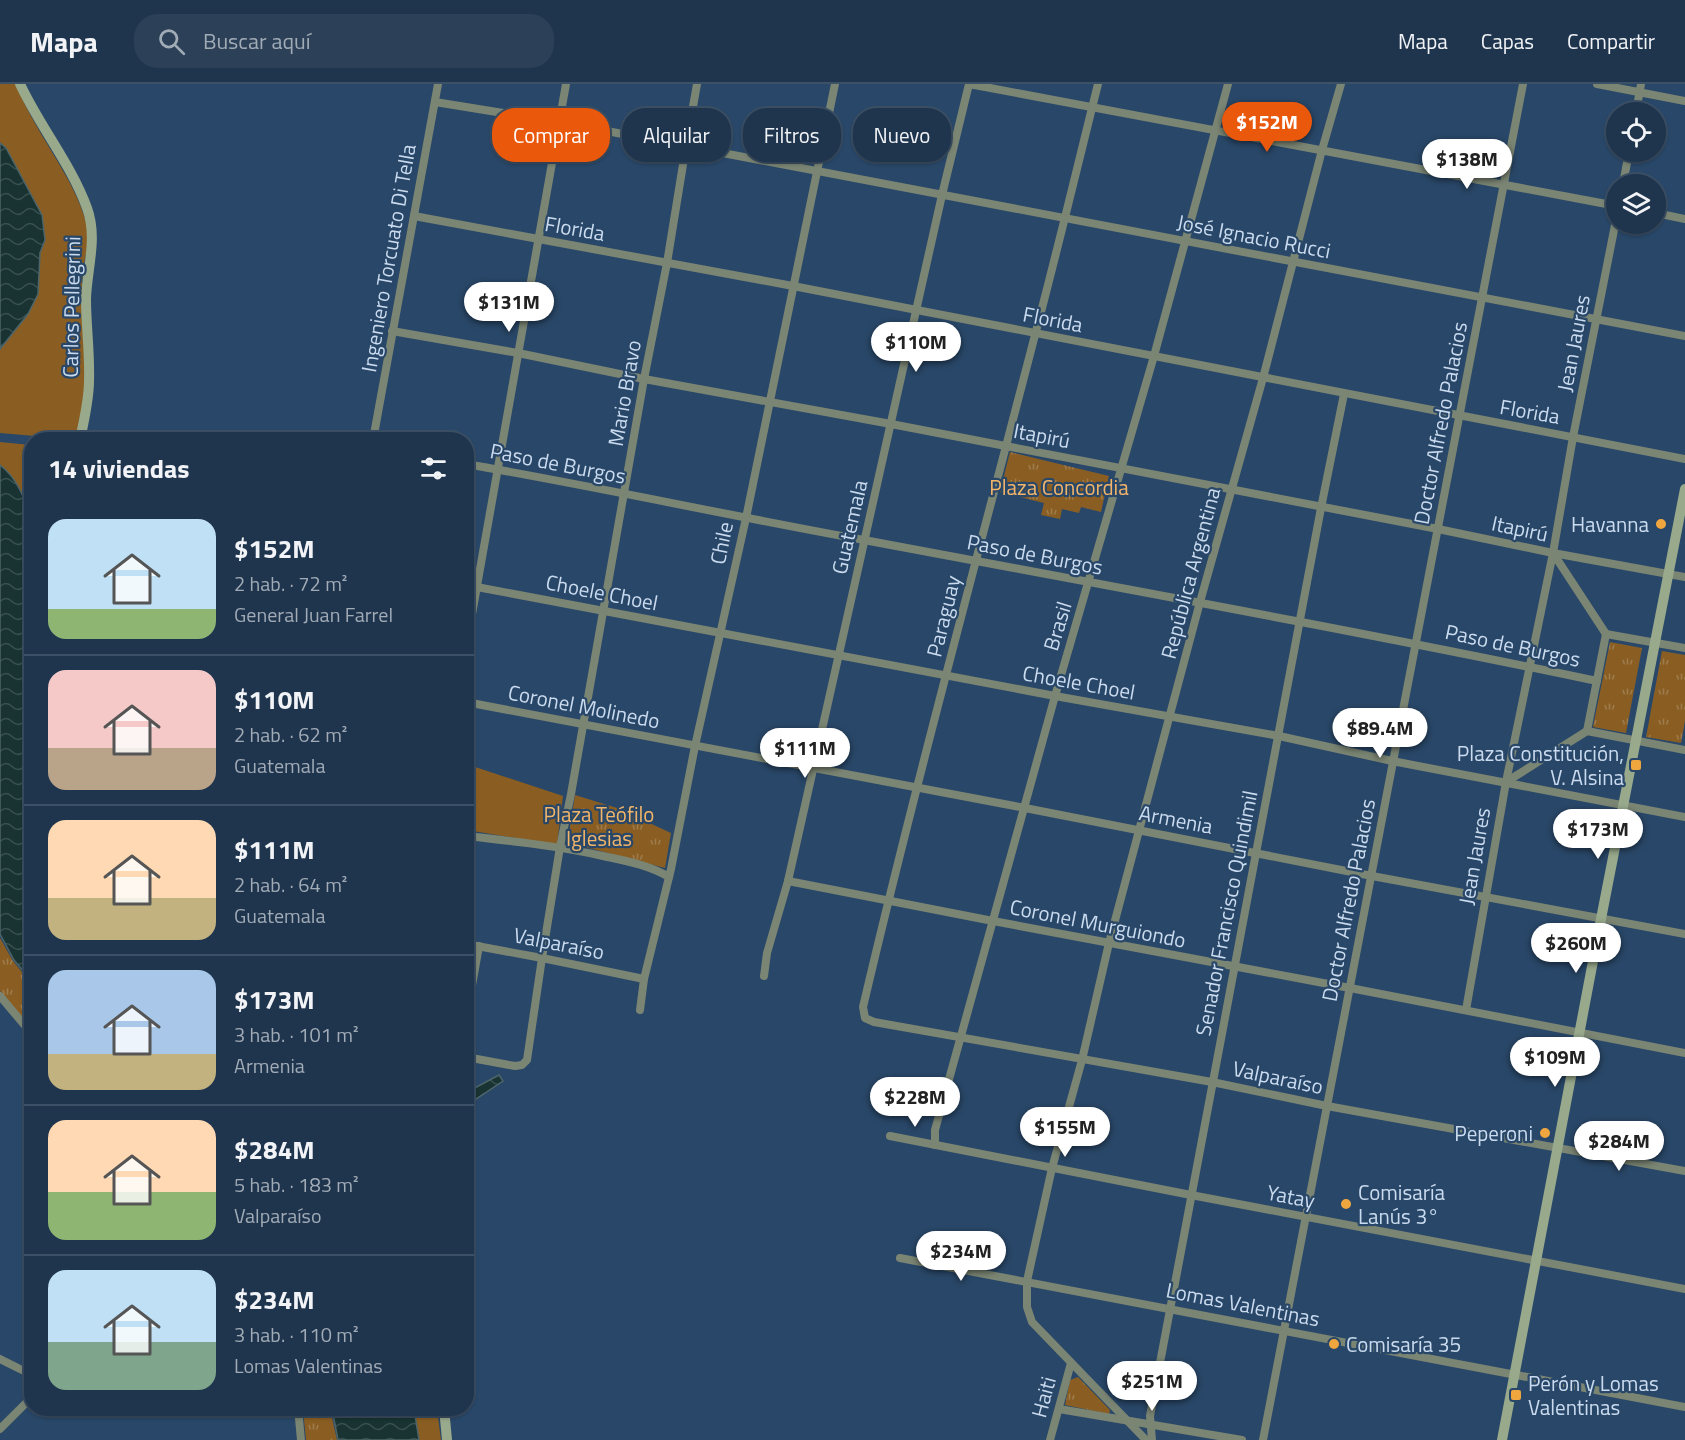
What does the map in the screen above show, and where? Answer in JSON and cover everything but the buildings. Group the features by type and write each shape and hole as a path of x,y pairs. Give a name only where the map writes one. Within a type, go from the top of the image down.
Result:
{"street":[{"name":"Carlos Pellegrini","path":"20,84 35,115 72,175 92,224 93,237 86,300 89,382 81,432"},
{"name":"Ingeniero Torcuato Di Tella","path":"374,432 438,84"},
{"path":"562,108 566,84"},
{"name":"Mario Bravo","path":"693,108 697,84"},
{"name":"Chile","path":"640,1010 695,746 746,518 835,84"},
{"path":"969,84 1606,204"},
{"name":"Guatemala","path":"764,976 767,953 788,880 969,84"},
{"name":"Paraguay","path":"866,1017 863,1007 888,901 1036,334 1098,84"},
{"name":"Brasil","path":"935,1145 935,1130 960,1036 1055,696 1154,356 1228,84"},
{"name":"República Argentina","path":"1146,1440 1032,1322 1027,1307 1027,1281 1052,1168 1082,1060 1109,942 1341,84"},
{"name":"Doctor Alfredo Palacios","path":"1263,1440 1523,84"},
{"path":"1597,84 1640,88 1685,101"},
{"name":"José Ignacio Rucci","path":"435,102 492,111"},
{"name":"José Ignacio Rucci","path":"731,155 1685,336"},
{"path":"474,604 552,162"},
{"name":"Mario Bravo","path":"474,1058 515,1066 522,1065 527,1060 560,847 683,162"},
{"path":"1666,215 1685,219"},
{"name":"Florida","path":"414,216 793,286 1685,459"},
{"name":"Jean Jaures","path":"1466,1010 1506,782 1613,234"},
{"name":"Itapirú","path":"392,331 518,353 1685,577"},
{"name":"Senador Francisco Quindimil","path":"1152,1440 1150,1424 1170,1309 1344,394"},
{"name":"Paso de Burgos","path":"474,466 1200,602 1597,681"},
{"path":"1502,1440 1685,489"},
{"path":"1552,553 1606,634 1587,731"},
{"name":"Choele Choel","path":"474,586 1278,736 1392,761 1685,817"},
{"name":"Paso de Burgos","path":"1606,634 1685,648"},
{"name":"Coronel Molinedo","path":"474,704 695,746"},
{"path":"1506,782 1587,731 1685,750"},
{"name":"Armenia","path":"695,746 1685,934"},
{"path":"474,837 560,847 626,861 653,869 669,877"},
{"name":"Coronel Murguiondo","path":"788,880 1234,968 1350,988 1685,1053"},
{"name":"Valparaíso","path":"474,945 645,979"},
{"path":"474,970 478,946"},
{"path":"0,996 24,1024"},
{"name":"Valparaíso","path":"866,1017 874,1022 1212,1082 1327,1106 1685,1172"},
{"name":"Yatay","path":"890,1136 1685,1289"},
{"name":"Lomas Valentinas","path":"900,1258 1685,1407"},
{"path":"0,1359 24,1372"},
{"name":"Haiti","path":"1050,1440 1071,1363"},
{"path":"0,1429 24,1405"},
{"path":"1059,1409 1242,1440"},
{"path":"299,1416 301,1440"},
{"path":"445,1416 447,1440"}],"green space":[{"path":"0,84 15,84 33,120 71,184 88,229 82,281 85,389 79,432 24,432 24,435 0,433 0,349 28,314 38,294 40,253 45,240 42,215 6,148 0,143"},
{"path":"0,442 24,444 24,499 15,482 0,465"},
{"name":"Plaza Concordia","path":"1010,452 1109,476 1101,512 1081,507 1079,513 1062,509 1060,519 1041,515 1044,503 1000,492"},
{"path":"1610,642 1642,648 1626,733 1593,727"},
{"path":"1662,651 1685,655 1685,721 1681,743 1646,737"},
{"path":"474,767 563,796 557,845 474,831"},
{"name":"Plaza Teófilo Iglesias","path":"575,795 617,808 671,833 665,868 570,843 568,840"},
{"path":"0,938 24,974 24,1021 0,991"},
{"path":"1078,1377 1110,1410 1109,1414 1065,1405 1070,1380"},
{"path":"304,1416 332,1416 337,1440 306,1440"},
{"path":"415,1416 438,1416 441,1440 419,1440"}],"water":[{"path":"0,143 6,148 42,215 45,240 40,253 38,294 28,314 0,349"},
{"path":"0,465 15,482 24,499 24,972 14,960 0,934"},
{"path":"499,1075 503,1081 474,1100 474,1088"},
{"path":"333,1416 415,1416 419,1440 338,1440"}],"place":[{"name":"Havanna","path":"1661,524"},
{"name":"Plaza Constitución, V. Alsina","path":"1636,765"},
{"name":"Peperoni","path":"1545,1133"},
{"name":"Comisaría Lanús 3°","path":"1346,1204"},
{"name":"Comisaría 35","path":"1334,1344"},
{"name":"Perón y Lomas Valentinas","path":"1516,1395"}]}
